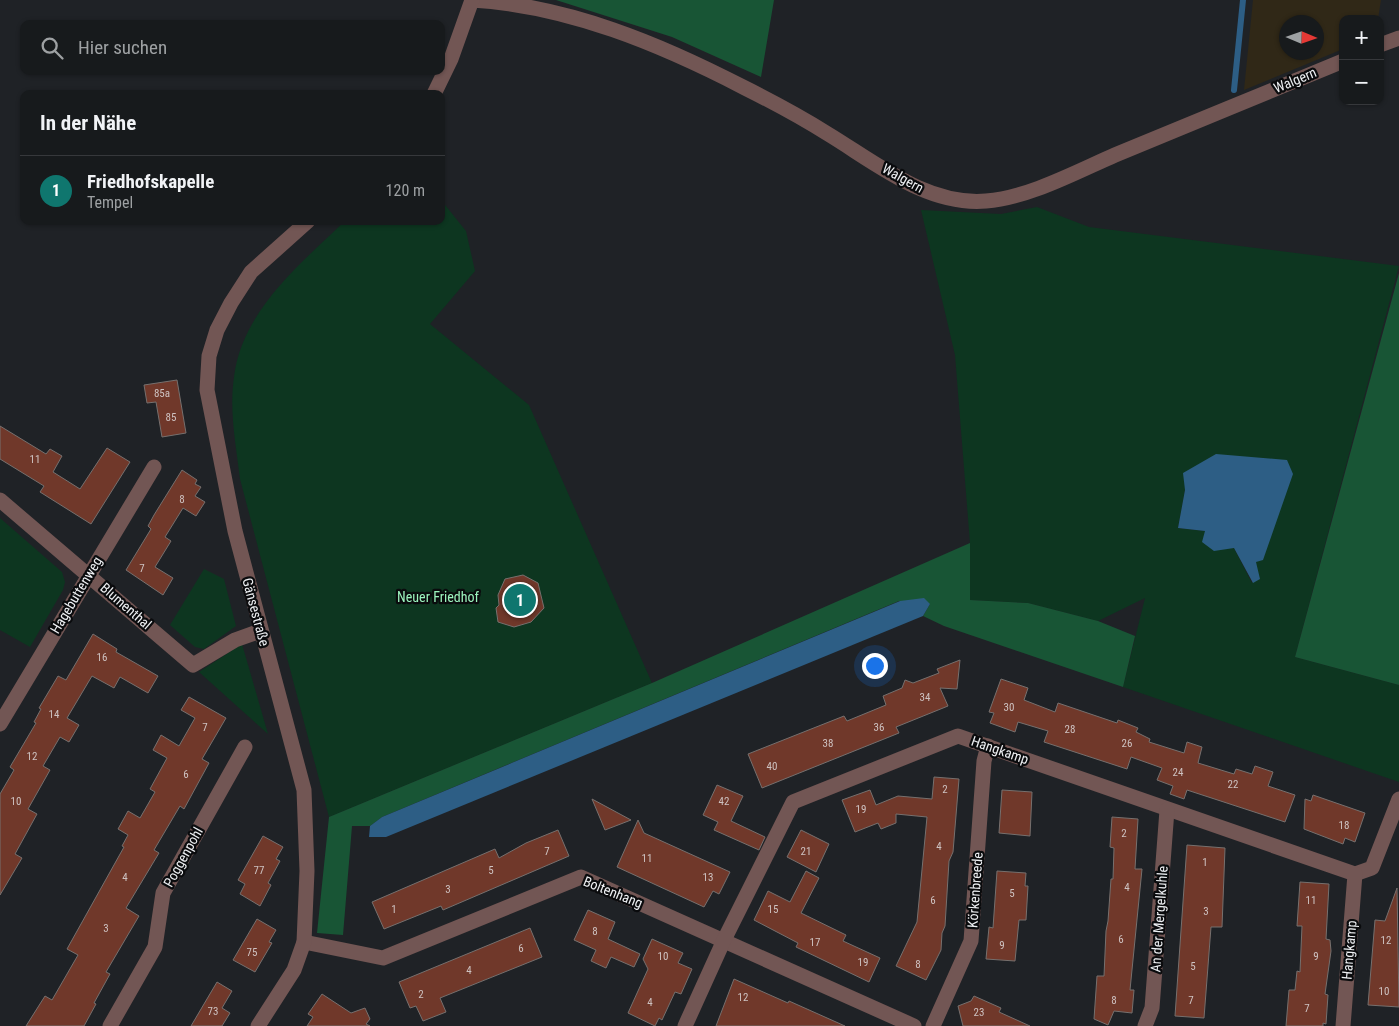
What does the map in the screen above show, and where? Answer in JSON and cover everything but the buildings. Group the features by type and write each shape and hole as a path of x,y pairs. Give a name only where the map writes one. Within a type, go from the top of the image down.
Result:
{"street":[{"name":"Walgern","path":"472,0 501,2 547,10 586,21 668,51 789,112 911,185 940,197 962,201 987,201 1043,186 1339,63"},
{"path":"445,71 472,0"},
{"path":"1384,44 1399,38"},
{"path":"436,90 443,75"},
{"name":"Gänsestraße","path":"258,1026 294,970 304,942 307,871 304,790 260,631 235,531 216,445 207,390 209,356 217,330 231,303 252,272 304,225"},
{"name":"Hagebuttenweg","path":"0,724 88,574 154,467"},
{"name":"Blumenthal","path":"0,500 193,665 234,640 260,631"},
{"name":"Hangkamp","path":"685,1026 724,940 794,802 954,737 988,746 1354,874 1342,1026"},
{"name":"Körkenbreede","path":"933,1026 971,941 984,761 988,746"},
{"name":"Poggenpohl","path":"110,1026 155,947 163,892 245,747"},
{"path":"1354,874 1372,868 1399,798"},
{"name":"An der Mergelkuhle","path":"1145,1026 1152,1008 1167,810"},
{"name":"Boltenhang","path":"304,942 384,958 581,877 914,1026"}],"shaded area":[{"path":"1253,0 1381,0 1379,15 1339,15 1339,51 1324,57 1324,15 1279,15 1279,60 1316,60 1244,90"}],"green space":[{"path":"556,0 774,0 761,77 672,37"},
{"name":"Neuer Friedhof","path":"445,205 466,231 475,271 430,324 529,405 652,683 329,817 240,479 232,402 234,377 239,353 248,331 276,290 341,225 445,225"},
{"path":"1037,207 1089,227 1399,266 1295,657 1399,685 1399,782 1123,687 1145,598 1098,621 1028,603 970,600 970,543 955,355 921,210 1001,214","holes":["1185,490 1256,562 1252,583 1234,548 1205,531 1178,528"]},
{"path":"1399,273 1399,685 1295,657"},
{"path":"0,518 62,572 65,582 63,590 30,647 0,630"},
{"path":"970,543 970,600 1028,603 1098,621 1135,636 1123,687 944,626 923,616 930,604 899,601 382,817 370,826 352,826 343,935 317,933 329,817 652,683"},
{"path":"204,569 224,579 236,626 204,649 195,647 170,625"},
{"path":"242,644 268,734 199,672"}],"water":[{"path":"1216,454 1287,460 1293,474 1263,560 1256,562 1260,579 1253,583 1234,548 1214,551 1202,542 1205,531 1178,528 1185,490 1183,473"},
{"path":"924,598 930,604 923,616 386,837 369,837 370,826 382,817 900,601"}],"waterway":[{"path":"1234,90 1243,0"}],"place":[{"name":"Friedhofskapelle","path":"520,600"}]}
